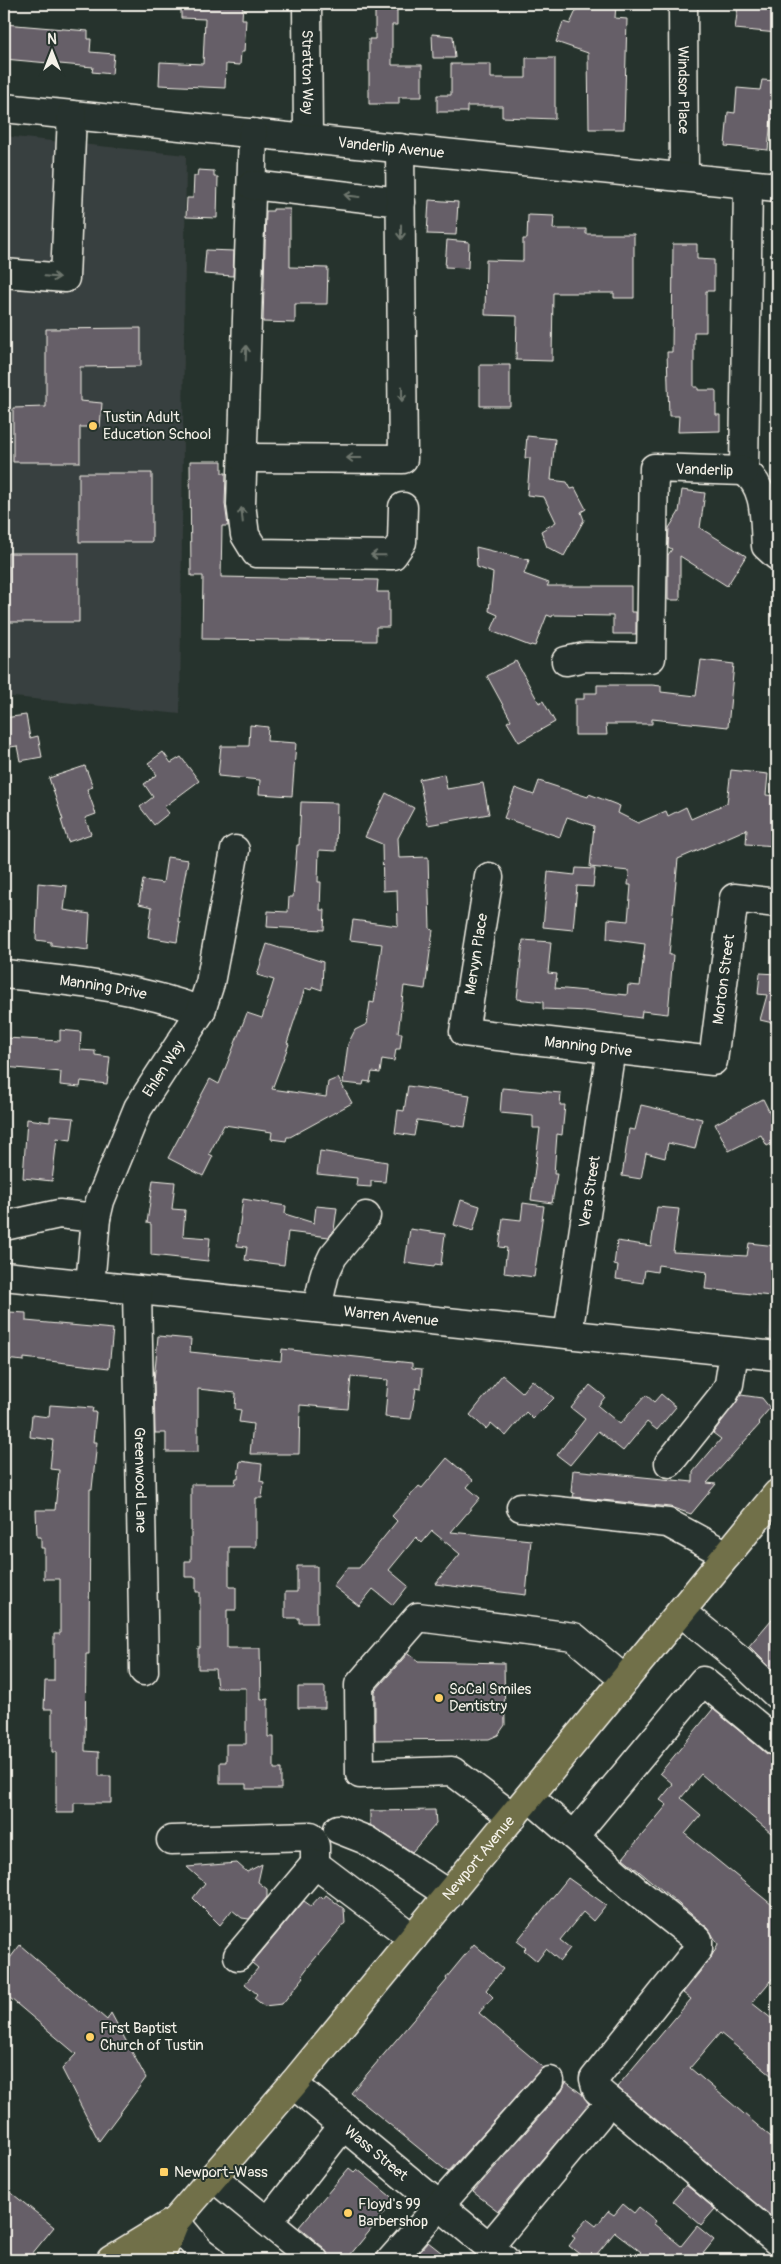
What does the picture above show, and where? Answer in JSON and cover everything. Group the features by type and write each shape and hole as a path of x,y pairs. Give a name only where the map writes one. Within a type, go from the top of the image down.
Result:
{"main road":[{"name":"Newport Avenue","path":"111,2260 175,2221 293,2084 777,1494"},
{"name":"Newport Avenue","path":"159,2260 175,2221"}],"street":[{"name":"Stratton Way","path":"307,4 308,139"},
{"name":"Windsor Place","path":"683,4 684,177"},
{"name":"Vanderlip Avenue","path":"4,108 777,186"},
{"path":"4,273 65,278 72,115"},
{"path":"253,133 241,508 244,535 256,552 393,555 402,542 402,506"},
{"path":"243,458 403,459 400,148"},
{"path":"252,184 401,202"},
{"name":"Vanderlip","path":"566,661 585,657 651,658 654,468 744,471 748,184"},
{"path":"744,471 754,478 762,496 766,546 777,556"},
{"name":"Ehlen Way","path":"90,1285 96,1218 138,1108 201,1011 210,983 235,850"},
{"name":"Mervyn Place","path":"464,1032 488,876"},
{"name":"Morton Street","path":"713,1062 734,898 777,903"},
{"name":"Manning Drive","path":"4,974 104,985 178,1002 201,1011"},
{"name":"Manning Drive","path":"464,1032 713,1062"},
{"name":"Vera Street","path":"568,1334 611,1049"},
{"path":"4,1226 59,1214 96,1218"},
{"path":"317,1308 325,1273 333,1256 366,1216"},
{"name":"Warren Avenue","path":"4,1276 777,1356"},
{"name":"Greenwood Lane","path":"137,1290 144,1672"},
{"path":"669,1463 724,1394 729,1384 734,1352"},
{"path":"521,1507 668,1522 727,1555"},
{"path":"681,1612 739,1659 777,1695"},
{"path":"625,1680 574,1637 418,1617 359,1685 360,1774 452,1771 574,1836 698,1940 698,1949 594,2079 597,2090 777,2241"},
{"path":"574,1836 708,1685 777,1742"},
{"path":"338,1829 366,1840 449,1895"},
{"path":"171,1840 311,1836 315,1846 315,1864 238,1956"},
{"path":"315,1864 413,1938"},
{"path":"391,2260 550,2081"},
{"name":"Wass Street","path":"293,2084 497,2254"},
{"path":"497,2254 598,2116"},
{"path":"268,2222 343,2126"},
{"path":"213,2177 314,2260"},
{"path":"175,2221 199,2250 212,2260"}],"shaded area":[{"name":"Tustin Adult Education School","path":"4,136 186,155 180,714 4,696"},
{"path":"777,1274 777,1338 768,1337"}],"building":[{"path":"181,4 243,4 242,19 246,19 244,52 241,52 240,65 226,64 225,88 159,85 160,62 203,64 205,19 181,18"},
{"path":"375,4 397,4 397,25 392,25 392,65 422,65 422,97 399,97 399,104 369,104 369,39 375,39"},
{"path":"579,4 616,4 615,18 627,19 624,129 589,129 588,53 556,42 563,22 570,24"},
{"path":"738,6 777,9 777,33 735,29"},
{"path":"4,24 88,31 88,39 91,39 90,52 114,54 112,74 92,72 93,67 4,59"},
{"path":"432,34 453,36 455,58 433,58"},
{"path":"526,58 555,58 555,119 502,117 502,106 467,106 467,112 437,112 437,95 451,95 451,64 491,64 491,78 526,78"},
{"path":"762,80 777,81 777,119 771,119 768,150 725,146 728,112 735,113 737,88 760,90"},
{"path":"198,170 214,171 214,177 218,177 217,218 186,217 187,198 193,198 194,176 197,176"},
{"path":"429,200 458,202 456,235 427,234"},
{"path":"273,209 290,209 290,267 328,268 327,304 295,304 295,323 263,322 266,211 273,211"},
{"path":"528,215 554,216 553,229 586,229 586,234 634,234 634,298 614,298 614,293 553,293 552,361 516,360 517,316 485,315 486,260 523,261 523,239 527,239"},
{"path":"447,240 469,242 468,268 445,267"},
{"path":"673,244 697,244 697,259 714,260 714,291 706,291 706,332 694,332 694,387 698,387 698,390 716,390 716,415 720,415 720,431 678,432 679,416 669,416 667,352 672,352"},
{"path":"206,250 234,251 233,276 204,274"},
{"path":"141,328 141,366 80,367 80,401 102,403 100,427 80,427 80,462 13,462 13,408 46,407 46,329"},
{"path":"480,365 510,365 510,406 480,406"},
{"path":"527,436 555,439 551,480 567,482 571,489 575,488 586,509 581,512 584,520 564,556 547,547 541,531 556,522 544,497 527,495 530,458 525,458"},
{"path":"190,461 222,461 222,473 226,473 225,504 228,526 222,526 221,577 378,580 377,592 389,592 389,627 376,627 376,641 202,639 203,576 191,576"},
{"path":"79,473 152,473 152,542 79,542"},
{"path":"682,490 705,493 700,528 746,556 727,586 680,556 680,600 668,600 668,555 672,549 668,547 669,528 679,512"},
{"path":"476,547 529,560 524,574 549,583 547,586 631,586 631,612 636,612 636,634 613,634 613,616 553,615 552,617 547,615 535,646 530,646 491,631 498,615 489,611 493,573 477,567"},
{"path":"8,553 79,553 79,622 8,622"},
{"path":"701,660 734,664 728,727 652,719 652,724 606,724 607,735 575,735 575,699 584,699 584,693 597,693 597,685 661,686 661,692 696,696"},
{"path":"516,661 539,703 543,701 555,722 519,742 507,722 511,720 487,676"},
{"path":"26,715 30,738 38,736 42,757 20,761 17,746 4,748 4,718"},
{"path":"250,725 268,727 267,741 296,743 292,796 259,794 260,780 218,776 221,746 249,746"},
{"path":"163,752 171,763 181,757 199,781 164,807 169,813 154,825 140,807 153,797 144,784 157,775 148,763"},
{"path":"85,766 93,787 87,789 96,814 85,818 91,834 68,842 49,778"},
{"path":"731,770 768,774 766,795 776,796 777,846 746,844 747,829 678,859 669,955 673,955 668,1014 642,1011 641,1018 588,1011 543,1009 543,1002 517,999 523,940 551,942 548,973 557,974 555,988 627,995 628,985 640,986 645,944 607,939 608,919 628,921 631,885 628,885 629,871 590,867 594,826 567,817 560,837 504,818 515,788 534,795 539,781 588,797 589,794 620,806 618,813 638,823 666,811 668,816 686,807 691,819 727,803"},
{"path":"444,774 447,789 483,783 489,814 428,825 419,779"},
{"path":"386,793 414,808 398,838 399,858 428,857 430,929 433,930 425,989 404,986 398,1033 402,1033 400,1049 396,1049 394,1061 382,1059 380,1073 372,1072 370,1082 364,1081 363,1085 343,1083 348,1044 355,1030 367,1024 370,1002 374,1003 382,944 350,940 353,920 398,926 397,890 383,891 382,844 365,837"},
{"path":"301,802 337,803 336,851 319,850 318,882 321,882 320,910 325,910 324,930 267,927 268,911 288,912 289,897 293,897 297,845 299,845"},
{"path":"167,857 188,860 179,908 178,922 180,922 177,942 148,937 152,907 139,904 143,880 163,883"},
{"path":"576,868 595,869 593,887 577,886 573,930 543,927 548,872 575,875"},
{"path":"38,883 67,886 64,910 90,914 88,950 51,945 51,942 36,940"},
{"path":"267,944 323,962 322,990 313,987 311,990 305,988 287,1043 289,1044 272,1089 326,1097 328,1082 338,1078 352,1103 287,1137 286,1141 271,1139 272,1132 224,1125 209,1154 213,1156 203,1176 168,1158 210,1079 219,1084 247,1013 262,1018 274,980 257,975"},
{"path":"760,973 777,974 777,1024 760,1020 767,995 758,994"},
{"path":"60,1030 81,1032 80,1050 95,1051 95,1055 110,1057 107,1084 81,1081 80,1087 60,1085 61,1072 4,1067 4,1040 6,1038 60,1041"},
{"path":"408,1086 470,1095 465,1127 417,1120 414,1136 395,1133 398,1110 404,1111"},
{"path":"502,1088 561,1093 560,1105 565,1105 562,1135 557,1134 554,1174 557,1174 552,1203 531,1200 540,1128 533,1128 533,1116 500,1113"},
{"path":"763,1099 777,1127 777,1141 767,1146 761,1135 729,1151 715,1124"},
{"path":"641,1105 702,1119 695,1149 668,1143 665,1158 646,1153 641,1179 622,1176 629,1129 635,1130"},
{"path":"50,1116 74,1118 71,1140 57,1138 52,1181 23,1178 27,1119 50,1122"},
{"path":"320,1151 387,1162 385,1182 371,1181 371,1187 356,1186 357,1178 317,1174"},
{"path":"153,1180 175,1182 172,1209 185,1210 183,1236 210,1238 208,1261 151,1255 151,1224 147,1223"},
{"path":"243,1199 286,1206 285,1214 314,1223 316,1206 337,1208 334,1230 329,1237 288,1232 284,1265 245,1260 247,1247 237,1246"},
{"path":"461,1200 480,1206 473,1231 454,1225"},
{"path":"523,1203 544,1206 534,1277 504,1273 507,1248 499,1247 503,1218 521,1220"},
{"path":"657,1207 679,1209 673,1252 747,1256 749,1243 776,1246 771,1296 705,1289 707,1272 658,1265 657,1272 645,1270 643,1283 616,1279 618,1266 614,1265 617,1241 651,1246"},
{"path":"410,1229 445,1234 441,1265 435,1264 434,1267 405,1263"},
{"path":"10,1312 26,1313 26,1321 113,1329 109,1368 24,1358 24,1361 4,1359 4,1318 10,1319"},
{"path":"158,1336 191,1339 190,1352 281,1361 282,1349 412,1363 412,1368 422,1369 421,1389 416,1388 411,1419 385,1417 388,1380 351,1377 348,1409 300,1405 299,1454 250,1454 253,1424 239,1422 241,1410 235,1409 236,1393 198,1389 198,1452 166,1452 166,1433 155,1433 154,1381"},
{"path":"502,1375 522,1392 532,1380 554,1398 533,1419 526,1412 506,1436 491,1423 486,1429 470,1415"},
{"path":"590,1385 605,1397 598,1406 620,1424 646,1395 654,1402 661,1394 676,1407 657,1430 647,1422 623,1451 598,1431 570,1465 557,1455 585,1419 571,1408"},
{"path":"741,1395 762,1398 770,1408 758,1422 760,1424 707,1483 716,1484 691,1514 670,1507 573,1497 574,1493 571,1492 573,1470 693,1482 693,1472 721,1439 713,1433"},
{"path":"50,1405 93,1408 92,1412 96,1412 93,1442 97,1442 92,1489 90,1489 89,1654 86,1654 85,1751 99,1752 99,1776 111,1776 111,1803 74,1803 74,1813 56,1813 56,1752 52,1752 52,1709 44,1709 45,1681 54,1681 54,1634 60,1634 60,1579 44,1579 44,1548 41,1548 41,1537 37,1537 36,1510 55,1510 59,1470 50,1469 53,1440 30,1437 32,1415 49,1417"},
{"path":"447,1458 473,1480 467,1487 480,1498 451,1532 531,1540 526,1595 435,1584 460,1554 432,1531 422,1543 416,1537 389,1570 408,1586 393,1605 373,1589 359,1606 333,1586 347,1568 359,1568 397,1521 392,1516 419,1486 422,1488"},
{"path":"240,1461 262,1464 260,1481 264,1482 262,1498 256,1498 256,1547 229,1547 229,1587 236,1587 236,1610 227,1610 227,1648 260,1648 261,1700 268,1699 268,1737 274,1737 274,1769 281,1769 281,1789 246,1789 246,1784 220,1784 220,1762 226,1762 226,1744 246,1744 246,1688 217,1688 215,1669 198,1669 200,1592 196,1592 196,1577 185,1577 185,1561 191,1561 191,1484 235,1484 236,1478 238,1478"},
{"path":"297,1566 317,1566 317,1623 299,1623 299,1618 285,1618 285,1592 297,1592"},
{"path":"777,1613 777,1674 749,1646"},
{"name":"SoCal Smiles Dentistry","path":"408,1653 418,1661 504,1663 505,1725 498,1735 489,1739 375,1740 375,1691"},
{"path":"298,1687 325,1687 325,1708 298,1708"},
{"path":"713,1709 767,1754 777,1757 777,1838 701,1774 681,1798 701,1815 685,1834 777,1909 777,1973 752,2003 777,2023 777,2080 720,2033 690,2068 777,2142 777,2221 617,2087 691,1999 683,1993 710,1959 718,1944 708,1928 623,1858 667,1805 660,1800 673,1784 660,1773"},
{"path":"435,1810 436,1824 412,1852 370,1825 370,1811"},
{"path":"237,1863 247,1872 262,1864 258,1882 267,1889 267,1897 249,1919 242,1918 232,1910 220,1925 193,1898 205,1883 187,1867"},
{"path":"568,1878 606,1905 593,1921 583,1912 560,1940 570,1948 560,1961 546,1949 537,1961 517,1941"},
{"path":"326,1895 344,1909 345,1923 312,1962 302,1975 304,1977 282,2004 264,2006 254,1998 257,1994 245,1984 258,1968 252,1963 304,1901 311,1906 320,1896 323,1899"},
{"path":"474,1944 503,1969 486,1990 493,1997 479,2013 543,2067 448,2172 351,2093 447,1980 446,1978"},
{"name":"First Baptist Church of Tustin","path":"20,1945 107,2020 111,2013 146,2078 99,2141 62,2069 76,2054 4,1993 4,1966"},
{"path":"566,2082 582,2094 589,2104 498,2211 473,2192 562,2091"},
{"name":"Floyd's 99 Barbershop","path":"349,2168 354,2172 357,2169 395,2200 346,2260 329,2260 324,2248 299,2227"},
{"path":"686,2185 715,2209 701,2225 673,2201"},
{"path":"4,2187 54,2227 27,2260 4,2260"},
{"path":"623,2204 634,2213 639,2207 656,2221 654,2224 681,2246 697,2226 714,2240 698,2260 634,2260 641,2252 615,2232 592,2260 587,2260 569,2246 575,2238 572,2236 587,2219 596,2226 608,2211 614,2215"},
{"path":"428,2242 451,2260 412,2260"}],"place":[{"name":"Tustin Adult Education School","path":"93,426"},
{"name":"SoCal Smiles Dentistry","path":"439,1698"},
{"name":"First Baptist Church of Tustin","path":"90,2037"},
{"name":"Newport-Wass","path":"164,2172"},
{"name":"Floyd's 99 Barbershop","path":"348,2213"}]}
